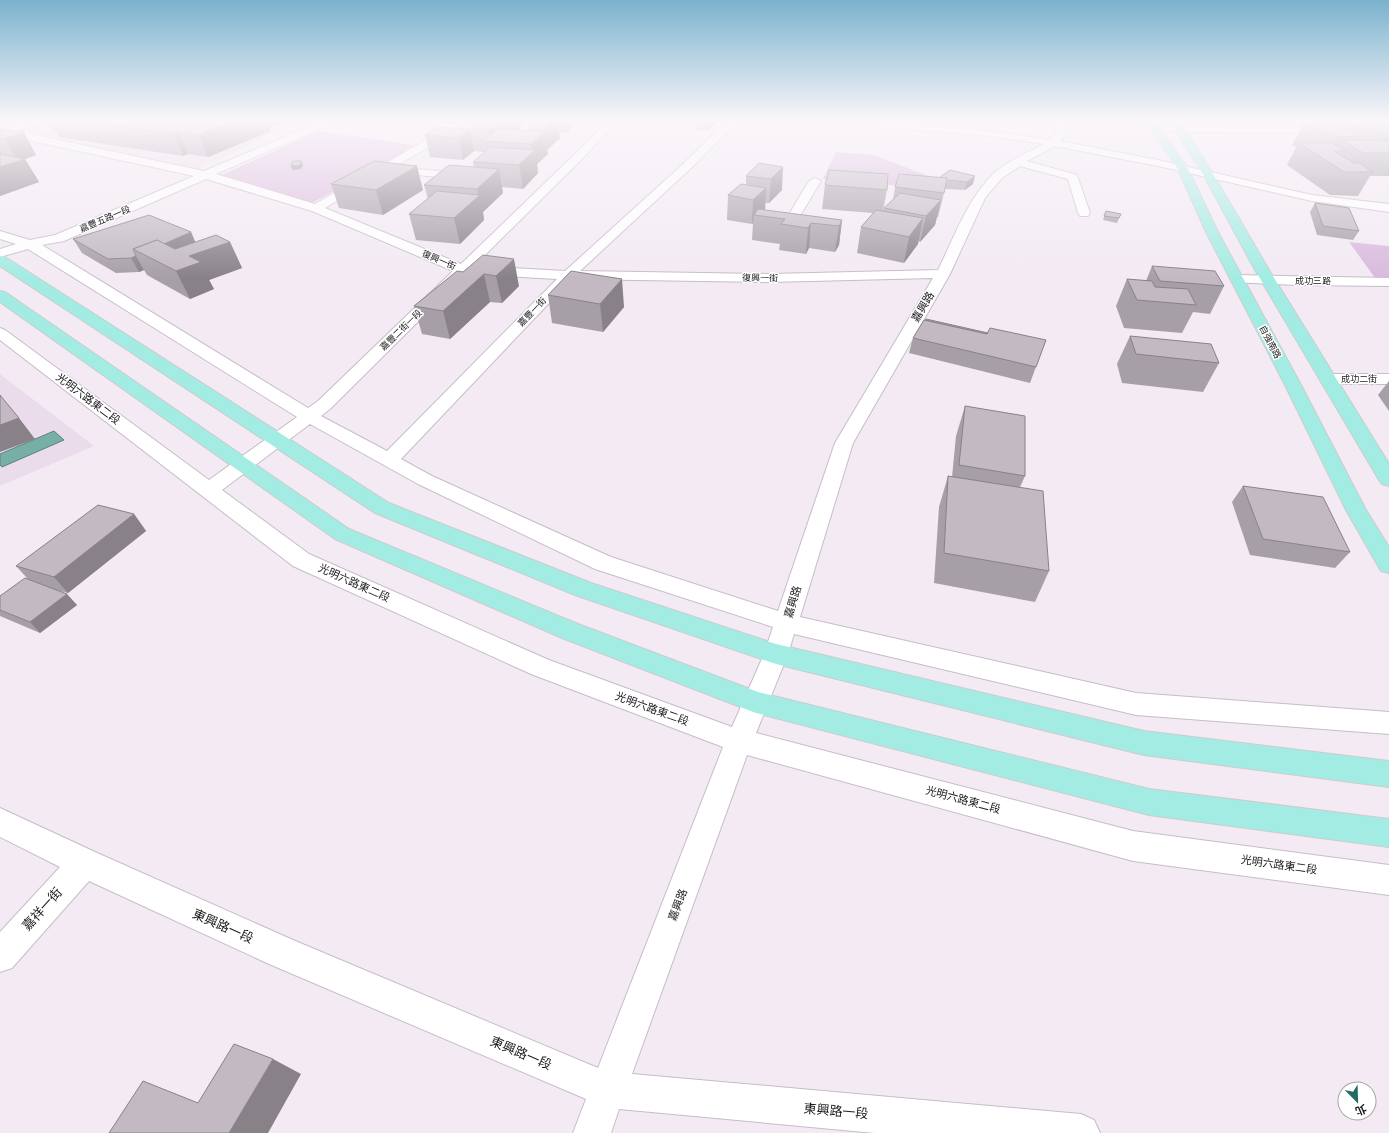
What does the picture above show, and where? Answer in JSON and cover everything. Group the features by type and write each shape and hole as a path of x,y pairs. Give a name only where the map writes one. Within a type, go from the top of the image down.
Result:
{"main road":[{"name":"自強南路","path":"1185,173 1212,232 1356,510 1389,565"},
{"path":"1208,174 1268,280 1389,480"},
{"path":"0,260 382,508 583,589 776,654 1144,743 1389,774"},
{"path":"0,295 342,534 570,630 756,702 1149,802 1389,832"}],"street":[{"name":"復興一街","path":"196,173 316,208 463,270 568,275 770,278 943,274"},
{"path":"316,208 377,173"},
{"path":"419,173 460,176"},
{"name":"嘉豐二街一段","path":"210,490 324,405 562,173"},
{"name":"嘉豐一街","path":"388,461 401,450 568,275 680,173"},
{"name":"嘉興路","path":"592,1133 739,741 776,654 844,442 943,274 980,197 1002,173"},
{"path":"1058,173 1073,177 1084,213"},
{"path":"1202,173 1250,179 1352,200 1389,203"},
{"name":"嘉豐五路一段","path":"0,253 30,244 60,238 201,174"},
{"path":"1208,174 1243,184 1312,198 1389,208"},
{"path":"788,226 815,181"},
{"path":"0,235 30,244 308,416 388,461 425,480 603,563 787,623 1136,704 1389,723"},
{"name":"成功三路","path":"1237,279 1389,282"},
{"name":"光明六路東二段","path":"0,333 301,560 540,668 739,741 1133,846 1389,880"},
{"name":"成功二街","path":"1328,379 1389,379"},
{"name":"東興路一段","path":"0,822 84,863 281,952 608,1090 1081,1133"},
{"name":"嘉祥一街","path":"0,956 84,863"}],"shaded area":[{"path":"226,173 368,173 312,203 217,177"},
{"path":"826,173 920,173 928,176 923,188 823,179"},
{"path":"1349,242 1389,246 1389,282 1378,282"},
{"path":"0,374 94,446 0,486"},
{"path":"54,431 64,440 2,467 0,465 0,454"}],"building":[{"path":"352,173 405,173 376,190 331,184"},
{"path":"439,173 495,173 477,189 424,185"},
{"path":"749,173 777,173 771,179 746,176"},
{"path":"828,173 888,174 887,190 825,185"},
{"path":"946,173 962,173 975,176 967,182 939,178"},
{"path":"899,174 947,178 944,193 895,187"},
{"path":"741,184 766,188 753,200 728,195"},
{"path":"437,191 480,195 454,218 409,214"},
{"path":"900,193 941,200 926,216 884,208"},
{"path":"1315,203 1349,208 1359,231 1323,226"},
{"path":"758,209 842,220 839,226 811,223 808,228 781,224 785,219 754,215"},
{"path":"876,210 923,218 909,237 861,227"},
{"path":"1106,211 1121,214 1119,218 1104,216"},
{"path":"149,215 191,232 164,244 157,240 133,249 136,256 131,258 108,259 73,239"},
{"path":"216,235 230,242 189,256 201,262 176,271 133,249 157,240 175,249"},
{"path":"483,255 514,259 496,276 484,274 443,311 414,306 457,271 463,272"},
{"path":"1152,266 1215,271 1224,286 1160,281"},
{"path":"571,271 622,279 600,304 548,295"},
{"path":"1127,279 1152,281 1155,287 1188,289 1196,305 1137,300"},
{"path":"926,319 988,333 925,320"},
{"path":"924,320 987,334 990,328 1046,340 1036,367 913,338"},
{"path":"1130,336 1211,344 1219,363 1136,354"},
{"path":"0,395 19,418 0,425"},
{"path":"965,406 1025,416 1025,476 959,465"},
{"path":"948,476 1043,491 1049,571 944,553"},
{"path":"1243,486 1323,497 1350,552 1263,539"},
{"path":"98,505 134,514 54,577 16,566"},
{"path":"25,578 67,594 30,622 0,610 0,596"},
{"path":"234,1044 273,1059 229,1133 109,1133 143,1081 198,1103"}]}
